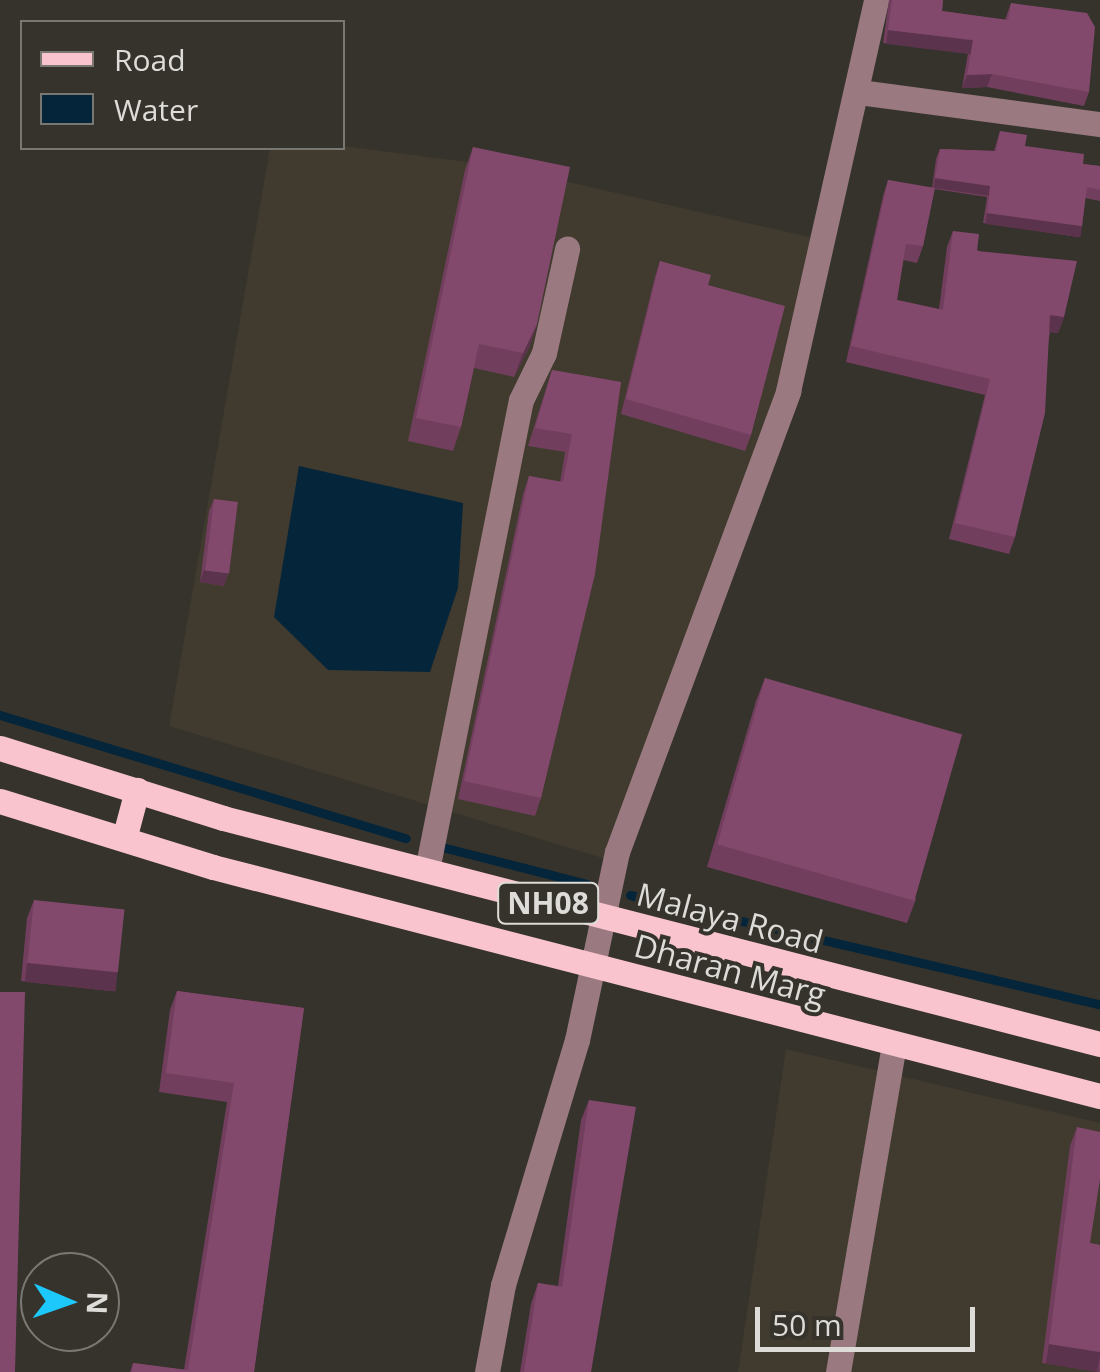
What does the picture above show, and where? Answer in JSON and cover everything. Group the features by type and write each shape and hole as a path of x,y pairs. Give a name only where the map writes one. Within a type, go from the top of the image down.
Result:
{"main road":[{"name":"Malaya Road","path":"0,748 136,790 604,918 1100,1044"},
{"path":"124,839 136,790"},
{"name":"Dharan Marg","path":"0,800 124,839 591,967 1100,1096"}],"street":[{"path":"487,1372 503,1285 577,1040 617,852 788,391 859,92 876,0"},
{"path":"859,92 1100,124"},
{"path":"427,870 521,400 544,353 567,250"},
{"path":"838,1372 894,1045"}],"shaded area":[{"path":"345,146 498,166 818,239 785,395 609,860 169,726 270,150 345,150"},
{"path":"786,1049 1100,1123 1100,1372 738,1372"}],"water":[{"path":"299,466 463,503 458,588 430,672 328,670 274,617"}],"building":[{"path":"892,0 943,0 942,11 1008,20 1011,3 1087,13 1095,27 1089,92 992,74 967,75 973,40 888,30"},
{"path":"1000,131 1027,135 1025,146 1084,154 1083,164 1100,166 1100,190 1087,187 1082,226 987,213 990,186 935,178 940,149 996,151"},
{"path":"473,147 570,167 537,324 523,353 479,344 461,427 416,418"},
{"path":"888,180 935,188 923,246 906,244 897,300 943,310 953,231 979,234 977,251 1077,261 1064,317 1050,315 1045,413 1015,537 955,523 990,379 851,346"},
{"path":"660,261 711,275 708,285 785,306 751,435 626,399"},
{"path":"552,370 621,382 595,574 541,798 464,781 529,476 563,482 572,434 535,428"},
{"path":"214,499 238,502 229,573 205,570"},
{"path":"765,678 962,735 914,901 717,844"},
{"path":"34,900 125,910 118,972 27,963"},
{"path":"177,991 304,1008 254,1372 132,1372 133,1363 188,1370 234,1083 166,1073"},
{"path":"0,992 25,992 15,1372 0,1372"},
{"path":"589,1100 636,1107 591,1372 524,1372 538,1283 562,1287"},
{"path":"1077,1127 1100,1132 1100,1179 1090,1243 1100,1245 1100,1352 1049,1344"}],"waterway":[{"path":"0,715 406,838"},
{"path":"438,846 587,884"},
{"path":"630,895 1100,1004"}]}
